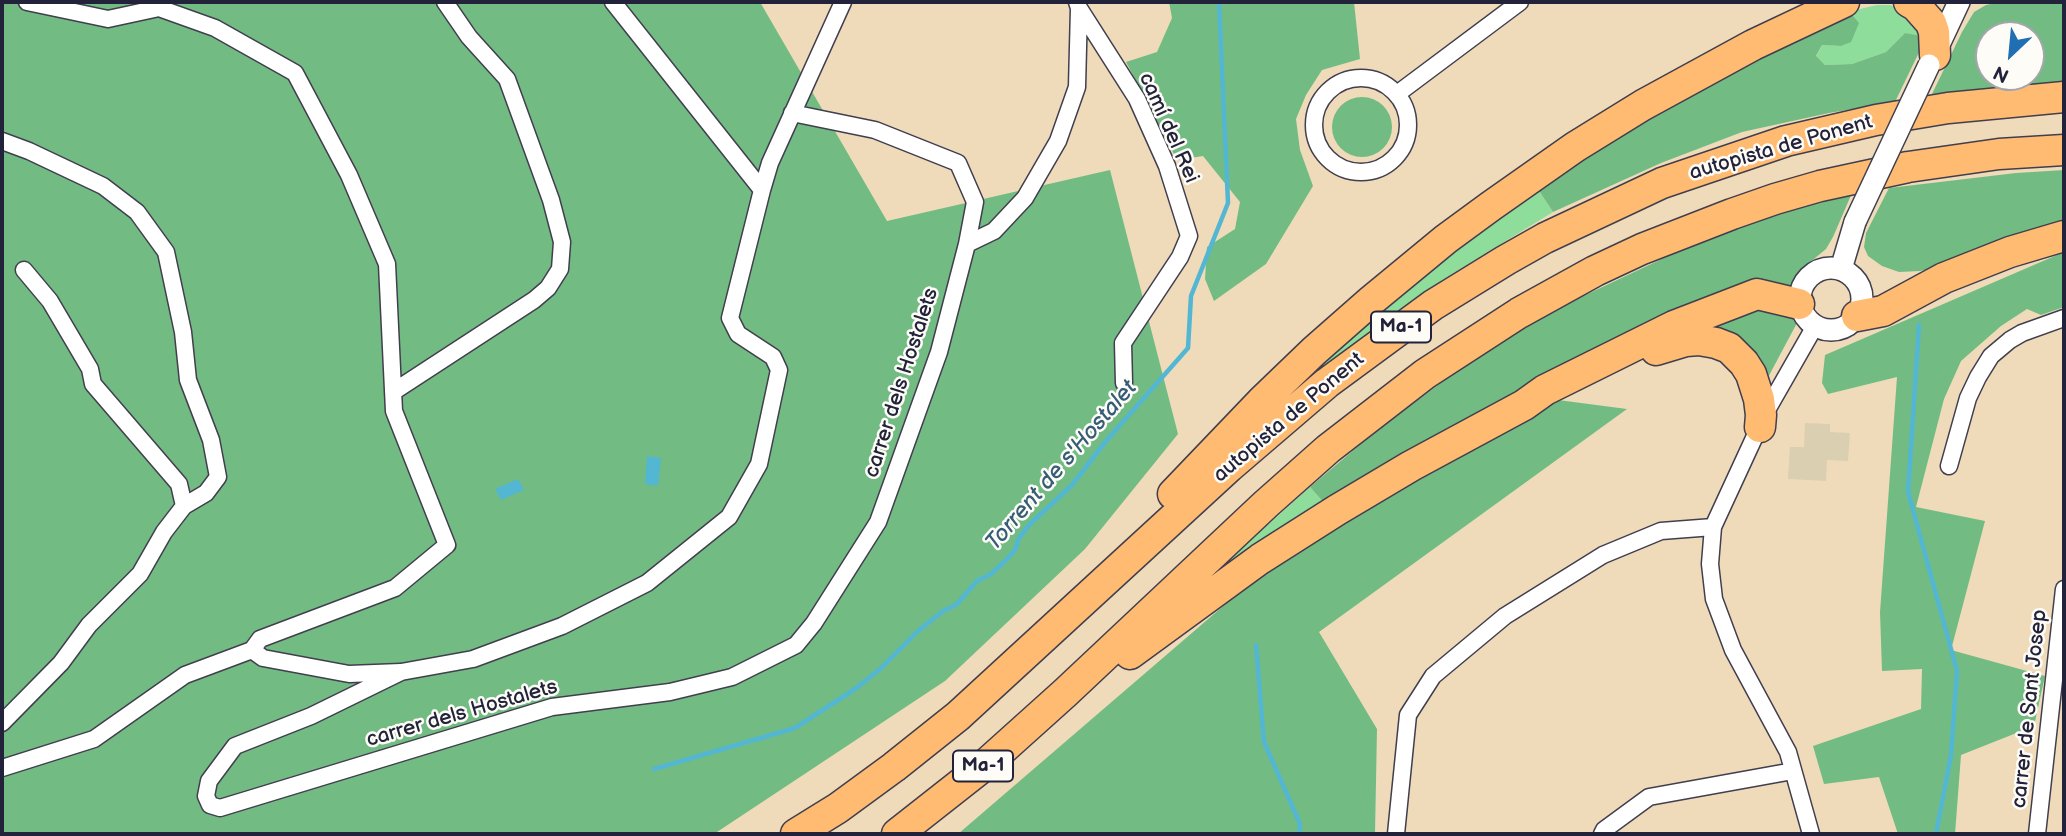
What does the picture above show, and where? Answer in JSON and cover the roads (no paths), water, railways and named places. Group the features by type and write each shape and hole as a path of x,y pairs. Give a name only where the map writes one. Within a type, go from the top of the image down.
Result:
{"highway":[{"path":"862,790 893,751 965,692 1124,545 1262,401 1314,351 1446,239 1531,177 1643,105 1753,45 1844,2"},
{"path":"1909,2 1931,23 1936,43 1932,60"},
{"name":"autopista de Ponent","path":"796,834 862,790 926,742 978,698 1294,410 1398,329 1506,260 1545,238 1662,183 1786,141 1924,112 2064,97"},
{"name":"Ma-1","path":"897,834 986,764 1266,504 1359,424 1465,347 1556,292 1642,249 1684,232 1820,186 1955,160 2064,149"},
{"path":"1857,316 1883,311 1944,278 2010,252 2064,236"},
{"path":"1065,693 1101,679 1249,567 1337,510 1411,466 1524,405 1545,390 1674,326 1757,294 1807,315"},
{"path":"1524,405 1640,356 1670,345 1699,340 1729,348 1744,363 1751,374 1759,399 1760,427"}],"street":[{"path":"2,768 94,739 185,675 252,650 260,639 395,588 447,545 394,411 387,264 349,174 295,73 215,28 159,8 108,19 27,2"},
{"path":"393,392 534,300 548,288 559,269 562,242 551,200 507,79 469,37 445,2"},
{"path":"613,2 762,190"},
{"path":"829,2 835,18"},
{"path":"252,650 263,658 349,674 401,671 473,659 562,626 647,583 729,517 759,464 779,370 773,357 738,334 730,318 770,163 843,2"},
{"path":"1397,94 1520,2"},
{"path":"1841,269 1856,222 1959,2"},
{"path":"967,244 994,231 1025,198 1058,141 1077,87 1078,5"},
{"name":"camí del Rei","path":"1078,5 1137,99 1167,166 1189,236 1180,257 1123,343 1124,383"},
{"path":"1360,78 1385,84 1397,94 1405,108 1408,124 1406,139 1394,159 1374,171 1358,172 1342,169 1329,160 1314,133 1314,118 1319,103 1328,91 1340,82 1360,78"},
{"path":"792,113 875,130 958,163 975,202 967,244"},
{"path":"2,141 103,186 137,212 166,251 183,332 188,380 211,440 218,477 206,493 184,506 164,532 140,574 89,625 52,673 2,723"},
{"name":"carrer dels Hostalets","path":"401,671 311,716 235,746 209,781 206,796 210,805 220,808 552,707 670,692 732,677 796,645 814,623 878,522 939,352 967,244"},
{"path":"1807,315 1833,331 1843,328 1857,316 1862,298 1861,289 1849,274 1841,269 1819,270 1803,283 1800,293 1807,315 1760,427 1713,527 1710,564 1714,599 1733,650 1788,752 1811,834"},
{"path":"24,271 50,301 90,369 93,384 179,484 184,506"},
{"path":"1949,466 1968,398 1991,356 2022,333 2064,318"},
{"path":"1396,834 1408,715 1433,676 1505,616 1603,555 1661,531 1713,527"},
{"name":"carrer de Sant Josep","path":"2037,834 2064,589"},
{"path":"1602,834 1649,797 1793,771"}],"water":[{"path":"647,456 661,458 658,486 645,484"},
{"path":"518,479 524,490 501,500 495,489"}],"waterway":[{"name":"Torrent de s'Hostalet","path":"654,769 795,728 855,689 880,669 918,631 943,611 956,605 977,581 991,574 1007,559 1030,524 1072,485 1106,441 1188,348 1191,296 1228,203 1219,2"},
{"path":"1919,325 1908,492 1957,671 1951,755 1936,834"},
{"path":"1256,645 1264,742 1300,824 1299,834"}]}
